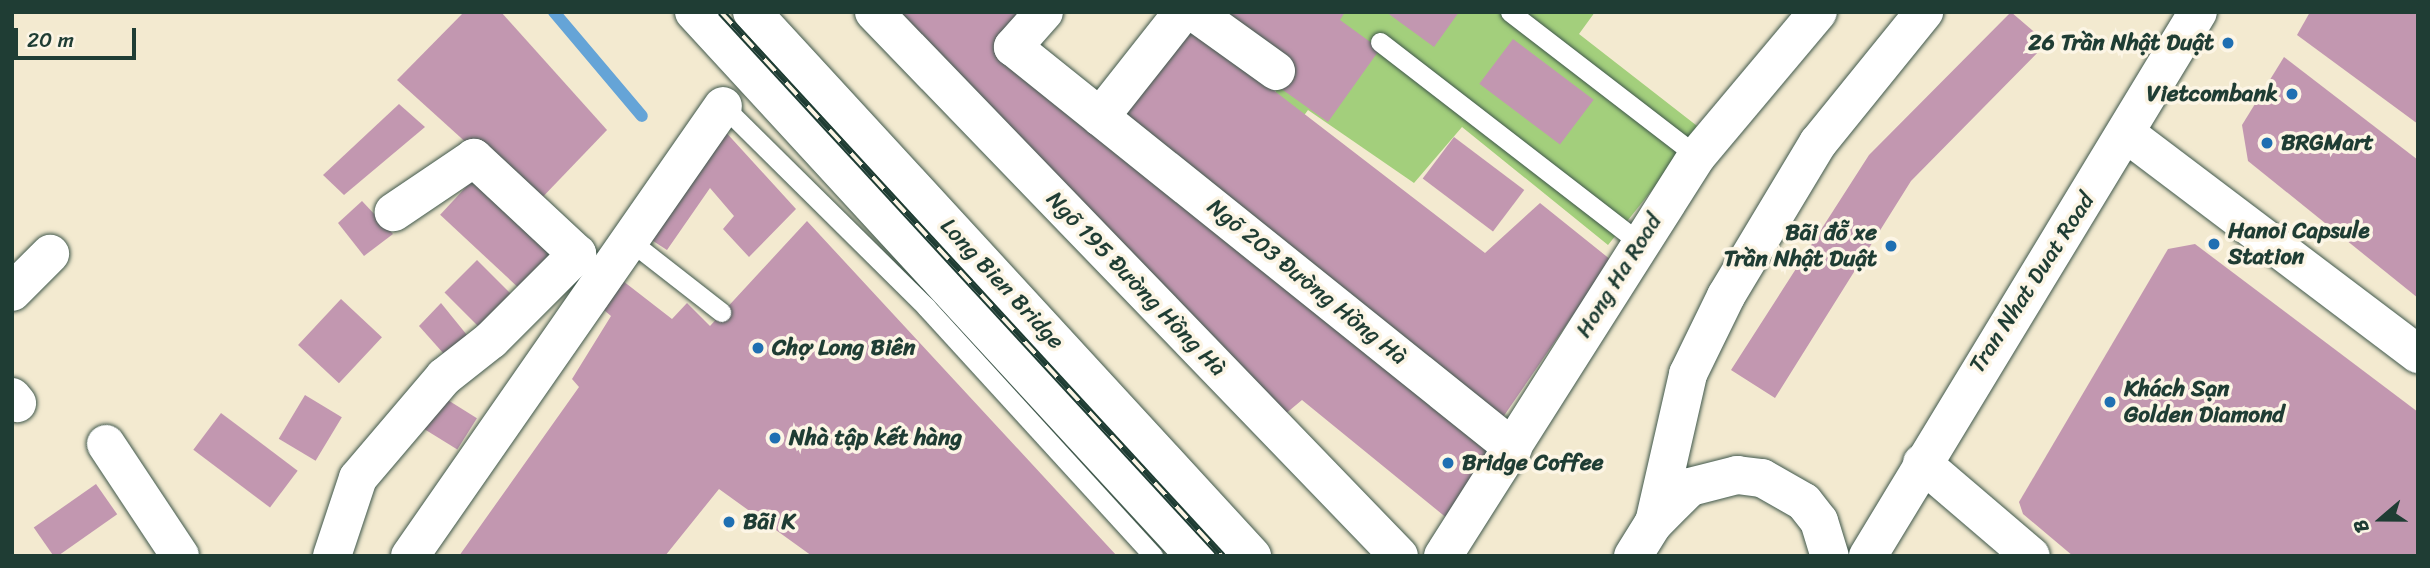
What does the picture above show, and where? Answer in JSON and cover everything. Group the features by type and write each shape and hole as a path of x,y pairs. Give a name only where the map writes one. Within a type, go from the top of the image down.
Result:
{"street":[{"name":"Long Bien Bridge","path":"694,12 1195,556"},
{"name":"Long Bien Bridge","path":"751,12 1252,556"},
{"name":"Ngõ 195 Đường Hồng Hà","path":"874,12 1399,556"},
{"name":"Ngõ 203 Đường Hồng Hà","path":"1044,12 1013,47 1513,448"},
{"path":"1100,117 1184,12"},
{"path":"1194,12 1276,71"},
{"name":"Hong Ha Road","path":"1443,556 1513,448 1639,242 1697,156 1818,12"},
{"path":"1648,540 1688,374 1726,296 1818,143 1924,12"},
{"name":"Tran Nhat Duat Road","path":"1876,553 1922,463 2127,134 2198,12"},
{"path":"410,556 723,106"},
{"path":"2127,134 2418,354"},
{"path":"332,556 358,478 444,377 491,340 577,254 474,158 394,212"},
{"path":"12,292 50,254"},
{"path":"106,444 180,556"},
{"path":"1922,463 2031,556"},
{"path":"1633,556 1690,487 1737,475 1762,478 1804,502 1819,521 1830,556"}],"lane":[{"path":"1510,12 1697,156"},
{"path":"1380,42 1639,242"},
{"path":"723,106 926,306 1153,556"},
{"path":"629,240 721,312"}],"green space":[{"path":"1336,12 1595,12 1579,34 1701,129 1608,245 1462,127 1414,183 1308,110 1258,178 1226,157"}],"building":[{"path":"464,12 501,12 607,130 535,205 397,80"},
{"path":"891,12 1020,12 1001,52 1501,450 1448,519 1302,400 1284,415"},
{"path":"1218,12 1345,12 1340,20 1380,49 1328,122 1280,88"},
{"path":"1386,12 1459,12 1434,47"},
{"path":"2011,12 2047,43 1911,181 1775,398 1731,370 1869,155"},
{"path":"2310,12 2418,13 2418,124 2297,35"},
{"path":"1186,23 1485,253 1540,203 1611,260 1501,420 1126,115"},
{"path":"1513,39 1594,100 1560,145 1479,84"},
{"path":"2284,57 2418,160 2418,298 2248,161 2242,125"},
{"path":"399,104 425,127 344,195 323,175"},
{"path":"722,128 796,209 749,257 723,229 734,216 710,188 667,250 650,239"},
{"path":"1454,137 1524,190 1493,231 1423,179"},
{"path":"479,173 565,253 526,295 440,215"},
{"path":"362,201 393,234 364,256 338,223"},
{"name":"Chợ Long Biên","path":"807,221 1117,556 812,556 719,489 665,556 459,556 579,387 572,379 611,316 604,310 623,281 672,319 687,303 710,326"},
{"path":"2195,244 2418,412 2418,556 2073,556 2023,514 2019,502 2168,249"},
{"path":"477,260 519,302 486,334 444,293"},
{"path":"341,299 382,337 339,383 298,345"},
{"path":"441,303 475,345 452,363 419,326"},
{"path":"305,395 342,417 316,461 279,439"},
{"path":"443,397 477,418 457,450 423,428"},
{"path":"221,413 298,471 270,508 193,450"},
{"path":"96,484 117,514 58,556 54,556 34,528"}],"waterway":[{"path":"554,12 642,116"}],"railway":[{"path":"721,12 1222,556"}],"place":[{"name":"26 Trần Nhật Duật","path":"2228,43"},
{"name":"Vietcombank","path":"2292,94"},
{"name":"BRGMart","path":"2267,143"},
{"name":"Hanoi Capsule Station","path":"2214,244"},
{"name":"Bãi đỗ xe Trần Nhật Duật","path":"1891,246"},
{"name":"Chợ Long Biên","path":"758,348"},
{"name":"Khách Sạn Golden Diamond","path":"2110,402"},
{"name":"Nhà tập kết hàng","path":"775,438"},
{"name":"Bridge Coffee","path":"1448,463"},
{"name":"Bãi K","path":"729,522"}]}
